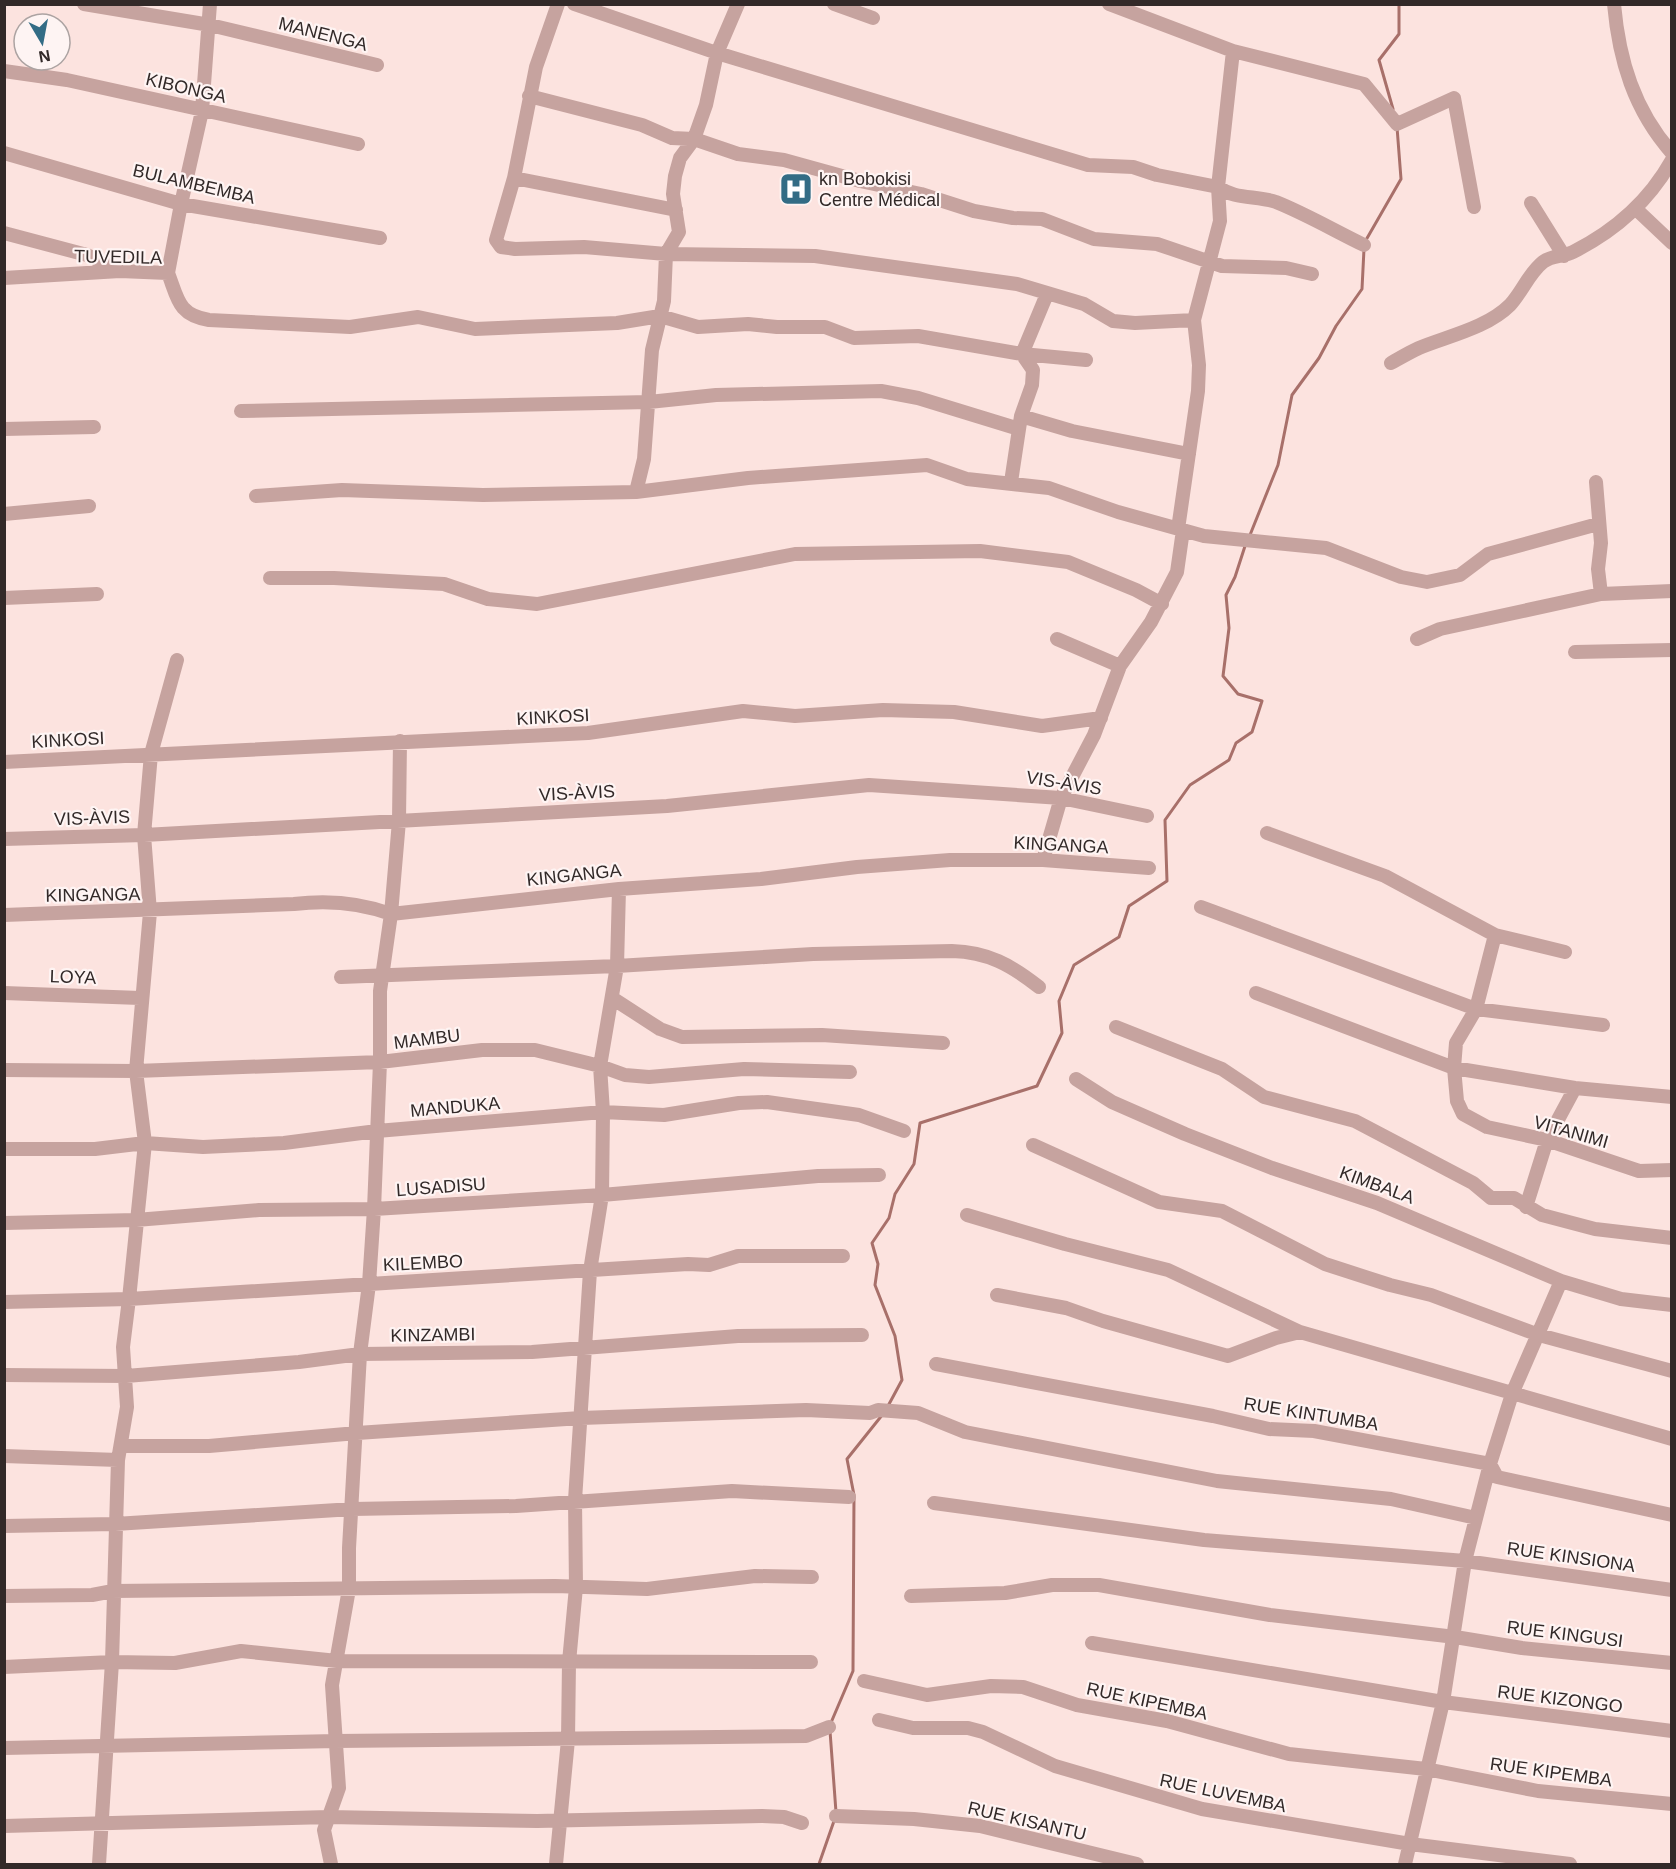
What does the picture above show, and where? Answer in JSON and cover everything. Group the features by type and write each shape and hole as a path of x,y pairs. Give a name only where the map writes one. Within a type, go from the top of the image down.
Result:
{"street":[{"name":"MANENGA","path":"84,4 210,25 377,65"},
{"path":"168,273 202,111 210,4"},
{"path":"558,4 543,42 529,96 514,178 496,240 501,247 515,249 584,247 666,254 815,256 1017,284 1084,304 1113,321 1135,323 1194,320"},
{"path":"574,4 717,52 1088,165 1133,167 1157,175 1218,186 1226,193 1274,201 1364,245"},
{"path":"636,492 644,459 652,351 664,301 666,254 679,232 675,176 680,158 694,139 706,105 717,52 738,4"},
{"path":"834,4 873,18"},
{"path":"1109,4 1233,51 1364,84 1397,124 1454,98 1474,207"},
{"path":"1614,4 1618,45 1624,69 1660,139 1671,153"},
{"path":"1043,860 1061,798 1101,718 1120,666 1162,604 1177,572 1199,365 1194,320 1220,221 1218,186 1233,51"},
{"name":"KIBONGA","path":"4,71 67,80 358,144"},
{"path":"529,96 642,125 672,138 694,139 738,154 784,160 860,181 891,186 974,211 1013,218 1042,219 1094,239 1157,244 1210,263 1236,267 1286,268 1312,274"},
{"name":"BULAMBEMBA","path":"4,153 181,204 380,238"},
{"path":"1391,363 1416,349 1462,333 1510,304 1542,262 1551,257 1564,256 1611,230 1636,209 1661,179 1671,160"},
{"path":"514,178 676,210"},
{"path":"1531,203 1564,256"},
{"path":"1636,209 1671,243"},
{"path":"4,232 87,255 120,271"},
{"name":"TUVEDILA","path":"4,278 120,271 168,273 182,308 196,318 350,327 418,317 475,329 618,323 660,316"},
{"path":"1022,354 1047,294"},
{"path":"660,316 698,327 748,324 777,327 825,327 854,338 918,336 1022,354 1086,360"},
{"path":"1011,483 1020,423 1032,386 1033,370 1022,354"},
{"path":"241,411 649,402 716,395 881,391 1020,423 1189,454"},
{"path":"4,429 94,427"},
{"path":"256,495 342,490 483,495 636,492 748,478 921,465 967,478 1049,488 1118,512 1204,536 1326,548 1401,577 1427,582 1460,575 1488,554 1598,524"},
{"path":"1596,482 1600,594"},
{"path":"4,514 90,506"},
{"path":"270,578 334,578 444,584 488,599 537,604 795,554 980,551 1068,562 1136,590 1162,604"},
{"path":"1417,639 1440,629 1600,594 1671,591"},
{"path":"4,598 97,594"},
{"path":"1057,639 1120,666"},
{"path":"1575,652 1671,650"},
{"path":"99,1864 112,1662 118,1460 127,1407 123,1347 145,1143 136,1071 140,998 150,912 144,835 150,754 177,660"},
{"name":"KINKOSI","path":"4,762 400,741 588,734 742,711 795,716 884,710 954,712 1042,726 1101,718"},
{"path":"331,1864 324,1830 331,1805 339,1788 332,1685 349,1588 349,1548 360,1354 369,1284 374,1209 381,976 391,914 399,821 400,741"},
{"name":"VIS-ÀVIS","path":"4,839 144,835 667,807 869,785 1061,798 1147,816"},
{"path":"1267,833 1385,876 1495,935 1565,952"},
{"name":"KINGANGA","path":"4,915 150,912 294,904 311,901 368,907 391,914 619,889 761,879 857,867 950,860 1043,860 1149,868"},
{"path":"556,1864 568,1740 569,1662 576,1587 575,1500 590,1271 602,1195 603,1112 600,1066 617,966 619,889"},
{"path":"1201,907 1476,1010 1603,1025"},
{"path":"1454,1068 1456,1043 1476,1010 1495,935"},
{"path":"341,977 617,966 813,954 968,951 1005,962 1039,987"},
{"name":"LOYA","path":"4,993 140,998"},
{"path":"1256,993 1454,1068 1575,1089 1671,1097"},
{"path":"612,998 660,1029 682,1037 822,1035 943,1043"},
{"path":"1116,1027 1222,1069 1264,1097 1355,1121 1473,1184 1491,1198 1514,1198 1542,1215 1595,1229 1671,1238"},
{"name":"MAMBU","path":"4,1070 136,1071 380,1062 482,1050 535,1050 626,1075 649,1077 744,1068 850,1072"},
{"name":"VITANIMI","path":"1454,1068 1457,1101 1462,1114 1487,1127 1547,1140 1639,1171 1671,1170"},
{"name":"KIMBALA","path":"1076,1079 1112,1102 1185,1134 1272,1168 1377,1203 1561,1281 1621,1299 1671,1305"},
{"path":"1526,1207 1547,1140 1575,1089"},
{"name":"MANDUKA","path":"4,1149 95,1149 145,1143 203,1147 249,1145 344,1137 377,1131 603,1112 664,1115 739,1103 767,1102 860,1115 904,1131"},
{"path":"1033,1145 1160,1202 1222,1211 1325,1264 1390,1285 1431,1295 1539,1335 1671,1371"},
{"name":"LUSADISU","path":"4,1223 136,1220 259,1210 374,1209 602,1195 818,1176 879,1176"},
{"path":"967,1215 1065,1245 1168,1270 1300,1332 1671,1439"},
{"name":"KILEMBO","path":"4,1302 129,1299 709,1265 738,1256 843,1256"},
{"path":"1405,1864 1443,1702 1455,1637 1465,1561 1490,1464 1512,1394 1561,1281"},
{"path":"997,1295 1066,1308 1103,1321 1227,1356 1300,1332"},
{"name":"KINZAMBI","path":"4,1375 126,1376 275,1365 360,1354 532,1352 738,1336 862,1335"},
{"name":"RUE KINTUMBA","path":"936,1364 1269,1429 1314,1431 1490,1464 1497,1477 1671,1515"},
{"path":"122,1446 209,1446 357,1433 581,1418 806,1410 870,1413 885,1410 918,1413 965,1432 1217,1481 1391,1499 1476,1518"},
{"path":"4,1456 118,1460"},
{"path":"4,1526 115,1524 353,1509 516,1506 575,1500 732,1491 849,1497"},
{"name":"RUE KINSIONA","path":"934,1503 1204,1540 1465,1561 1671,1590"},
{"path":"4,1596 349,1588 647,1589 755,1576 812,1578"},
{"name":"RUE KINGUSI","path":"911,1596 1005,1593 1052,1585 1099,1585 1270,1615 1455,1637 1522,1648 1671,1664"},
{"name":"RUE KIZONGO","path":"1092,1643 1443,1702 1671,1731"},
{"path":"4,1667 112,1662 175,1663 241,1651 337,1661 811,1662"},
{"name":"RUE KIPEMBA","path":"864,1681 927,1695 991,1686 1023,1687 1077,1706 1167,1721 1289,1754 1426,1769 1538,1791 1671,1804"},
{"name":"RUE LUVEMBA","path":"879,1720 913,1728 969,1728 983,1732 1055,1766 1202,1809 1410,1844 1570,1864"},
{"path":"4,1748 105,1744 806,1736 830,1727"},
{"path":"4,1826 329,1817 561,1820 762,1816 784,1817 802,1823"},
{"name":"RUE KISANTU","path":"836,1816 914,1819 980,1826 1137,1864"}],"waterway":[{"path":"1393,109 1379,60 1399,34 1399,4"},
{"path":"1366,240 1401,179 1397,127"},
{"path":"1250,535 1278,465 1292,395 1319,358 1336,326 1362,289 1364,249"},
{"path":"888,1406 902,1380 895,1336 875,1285 878,1264 872,1243 889,1218 895,1194 914,1164 920,1123 1037,1086 1062,1033 1059,1001 1074,965 1119,937 1129,906 1167,881 1165,820 1190,785 1229,760 1236,743 1252,732 1262,701 1238,694 1223,676 1229,628 1226,595 1235,577 1246,543"},
{"path":"830,1725 853,1671 854,1495 847,1459 883,1414"},
{"path":"830,1731 836,1812"},
{"path":"819,1864 834,1821"}],"place":[{"name":"kn Bobokisi Centre Médical","path":"796,189"}]}
